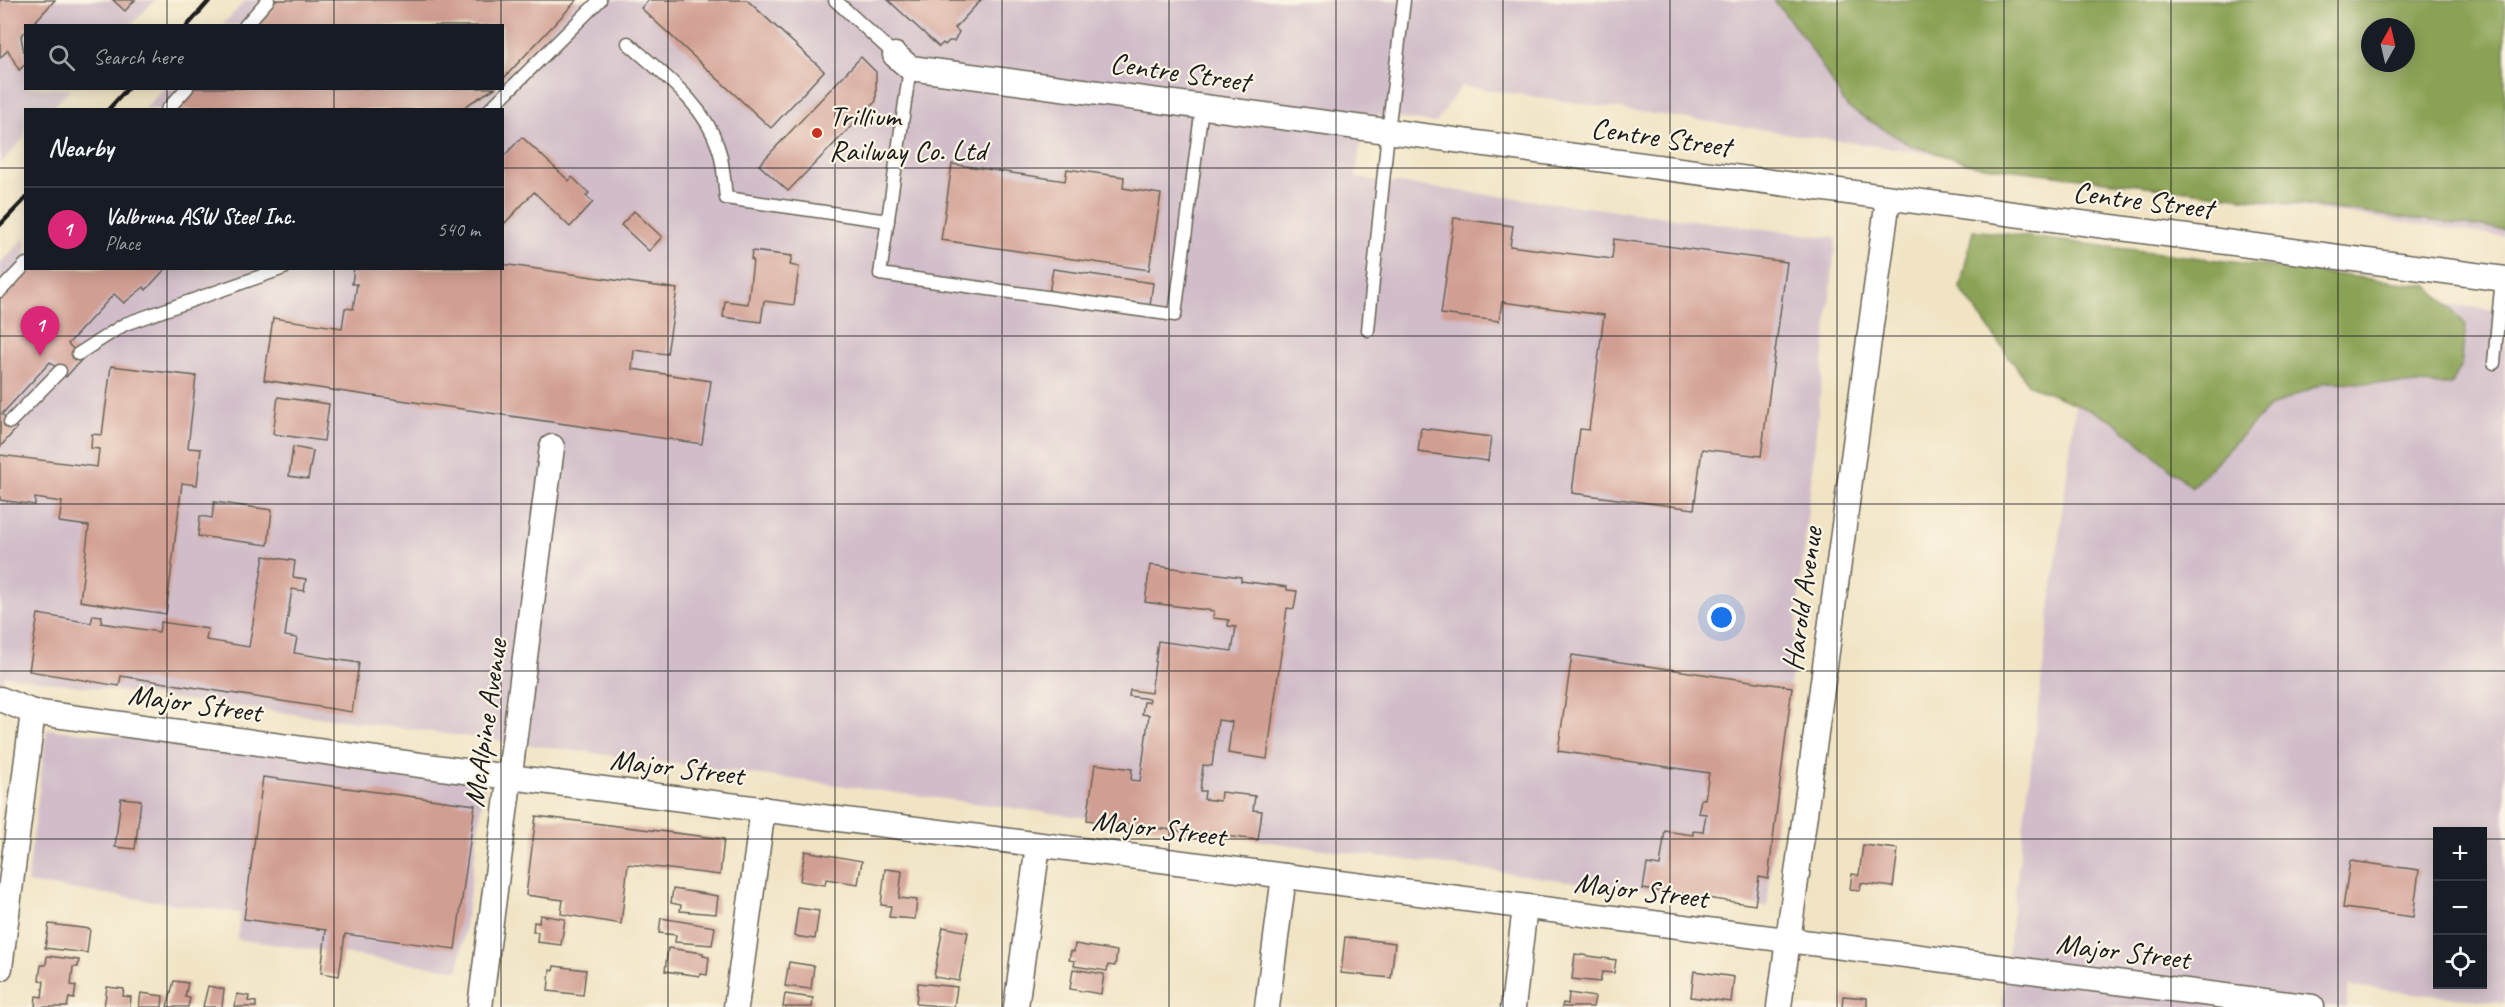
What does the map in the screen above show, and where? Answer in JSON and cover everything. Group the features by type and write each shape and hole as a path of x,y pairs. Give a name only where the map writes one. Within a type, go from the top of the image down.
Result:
{"street":[{"name":"Centre Street","path":"902,62 1202,107 2504,279"},
{"name":"Harold Avenue","path":"1779,1007 1888,199"},
{"name":"McAlpine Avenue","path":"480,1007 552,447"},
{"name":"Major Street","path":"0,699 33,712 509,777 2312,1007"},
{"path":"0,968 33,712"},
{"path":"736,1007 763,809"},
{"path":"1016,1007 1038,844"},
{"path":"1267,1007 1284,876"},
{"path":"1513,1007 1526,907"}],"lane":[{"path":"247,24 268,0"},
{"path":"491,108 600,0"},
{"path":"835,0 902,62 888,221 880,274 1175,315 1202,107"},
{"path":"1368,330 1404,0"},
{"path":"628,43 677,88 705,120 719,149 726,198 888,221"},
{"path":"170,108 185,90"},
{"path":"0,291 24,266"},
{"path":"78,354 125,324 278,270"},
{"path":"2494,363 2504,279"},
{"path":"10,422 60,371"}],"shaded area":[{"path":"0,0 155,0 132,24 24,24 24,90 70,90 52,108 24,108 24,138 0,164"},
{"path":"246,0 2505,0 2505,237 1461,86 1436,123 1364,114 1356,178 1836,238 1767,907 4,676 0,700 0,264 24,238 24,270 504,270 504,108 145,108 163,90 504,90 504,24 223,24"},
{"path":"2093,263 2505,311 2505,1003 2349,986 2346,1007 2001,1007"},
{"path":"47,729 486,774 459,970 237,939 240,913 27,883"}],"green space":[{"path":"1774,0 2505,0 2505,230 1974,165 1910,145 1847,107 1807,42"},
{"path":"1973,230 2429,286 2466,325 2461,366 2451,385 2326,382 2269,407 2192,487 2111,419 2029,385 1960,288"}],"building":[{"path":"0,0 55,0 33,24 24,24 24,33 21,36 24,66 19,70 8,50 0,58"},
{"path":"113,0 135,0 125,11"},
{"path":"275,0 577,0 504,78 504,24 254,24"},
{"path":"649,0 747,0 824,71 771,128 641,8"},
{"path":"888,0 981,0 955,28 959,32 954,41 949,41 945,45 943,43 939,47"},
{"name":"Trillium Railway Co. Ltd","path":"861,57 876,72 876,101 788,191 759,165"},
{"path":"191,90 492,90 462,108 176,108"},
{"path":"522,137 569,181 572,177 589,193 586,196 593,202 570,227 534,192 504,224 504,156"},
{"path":"952,164 1065,181 1067,169 1124,177 1123,188 1161,194 1149,270 941,240"},
{"path":"634,211 662,237 649,251 621,225"},
{"path":"1454,218 1513,226 1510,246 1612,259 1614,239 1787,262 1761,456 1702,449 1694,509 1572,493 1580,429 1589,430 1604,315 1502,302 1499,321 1441,314"},
{"path":"752,251 792,256 790,265 799,267 794,305 764,301 761,322 723,317 725,301 748,304"},
{"path":"504,264 677,289 667,354 634,350 632,369 711,381 702,444 264,380 273,318 342,328 345,308 353,309 357,284 352,284 354,270 504,270"},
{"path":"1053,269 1153,283 1150,306 1049,293"},
{"path":"24,270 164,270 146,290 144,287 124,303 114,294 68,344 83,358 66,377 50,362 2,414 17,428 0,447 0,297"},
{"path":"111,366 196,376 188,448 201,449 197,485 182,483 166,614 80,601 89,526 59,522 62,502 35,498 35,505 0,500 0,455 97,467 99,449 91,448 92,434 102,435"},
{"path":"278,397 329,404 324,441 273,434"},
{"path":"1421,428 1491,437 1488,461 1418,452"},
{"path":"293,447 313,451 308,479 289,476"},
{"path":"214,502 272,510 268,545 198,536 200,516 212,518"},
{"path":"264,556 295,561 293,577 306,579 304,591 292,589 285,636 297,638 294,653 359,663 352,712 121,676 119,686 29,671 38,614 91,623 93,615 102,616 101,623 159,632 161,622 208,629 206,640 249,647"},
{"path":"1150,565 1241,577 1241,581 1287,587 1287,590 1297,591 1294,609 1287,608 1267,759 1228,753 1232,722 1218,720 1212,766 1203,765 1200,791 1205,791 1204,799 1220,801 1221,792 1255,796 1253,810 1262,811 1258,840 1087,820 1095,764 1132,769 1131,780 1140,781 1149,715 1142,714 1144,702 1149,702 1150,699 1129,696 1130,690 1151,693 1158,641 1232,651 1236,627 1228,626 1229,620 1213,618 1214,611 1145,602"},
{"path":"1572,655 1792,687 1768,879 1759,877 1755,905 1643,889 1647,864 1660,866 1665,831 1693,835 1693,831 1703,832 1706,814 1698,813 1701,799 1705,799 1709,773 1558,751"},
{"path":"263,777 475,805 455,949 345,934 339,976 321,973 326,930 244,919"},
{"path":"121,798 141,800 135,849 115,847"},
{"path":"536,816 724,839 720,875 628,864 621,924 561,914 563,900 526,895"},
{"path":"1863,845 1898,849 1893,887 1861,883 1860,890 1850,889 1852,874 1859,875"},
{"path":"805,851 862,861 858,884 826,879 825,885 800,881"},
{"path":"2350,861 2419,870 2413,917 2343,908"},
{"path":"885,869 902,871 899,898 917,900 915,919 889,917 891,906 881,905"},
{"path":"673,889 718,896 716,914 680,911 681,905 671,903"},
{"path":"798,908 819,911 815,939 794,936"},
{"path":"540,915 565,919 561,945 537,942 538,932 533,932 534,922 539,923"},
{"path":"661,918 715,927 712,945 675,942 676,935 659,933"},
{"path":"49,924 90,929 87,953 45,948"},
{"path":"943,927 968,932 959,981 934,977"},
{"path":"1345,937 1395,943 1391,978 1341,973"},
{"path":"1075,944 1117,951 1115,966 1108,965 1107,971 1074,966 1075,961 1069,960 1071,951 1074,952"},
{"path":"668,948 703,953 703,956 709,957 707,975 665,971"},
{"path":"1575,954 1616,960 1614,973 1602,972 1600,982 1572,979"},
{"path":"47,956 79,960 78,967 73,967 71,985 76,986 74,999 69,998 67,1007 35,1007 36,996 42,997 44,981 39,980 41,965 46,965"},
{"path":"789,962 814,966 811,989 785,986"},
{"path":"554,966 586,970 583,995 548,991 550,970 553,971"},
{"path":"1073,969 1104,974 1101,994 1070,989"},
{"path":"1694,971 1734,977 1731,1002 1691,997"},
{"path":"174,981 188,983 185,997 190,998 188,1007 167,1007"},
{"path":"918,983 957,987 954,1007 916,1004"},
{"path":"208,986 224,989 222,1007 203,1007"},
{"path":"107,987 124,989 123,996 131,997 130,1007 104,1007"},
{"path":"141,993 163,996 162,1007 139,1007"},
{"path":"1569,993 1595,997 1593,1007 1562,1007 1563,1003 1568,1004"},
{"path":"237,994 249,996 248,1001 256,1002 256,1007 235,1007"},
{"path":"785,994 813,998 812,1007 783,1007"},
{"path":"1843,996 1867,998 1867,1007 1842,1007"}],"railway":[{"path":"189,24 210,0"},
{"path":"110,108 126,90"},
{"path":"0,225 24,200"}],"place":[{"name":"Trillium Railway Co. Ltd","path":"817,133"},
{"name":"Valbruna ASW Steel Inc.","path":"40,356"}]}
